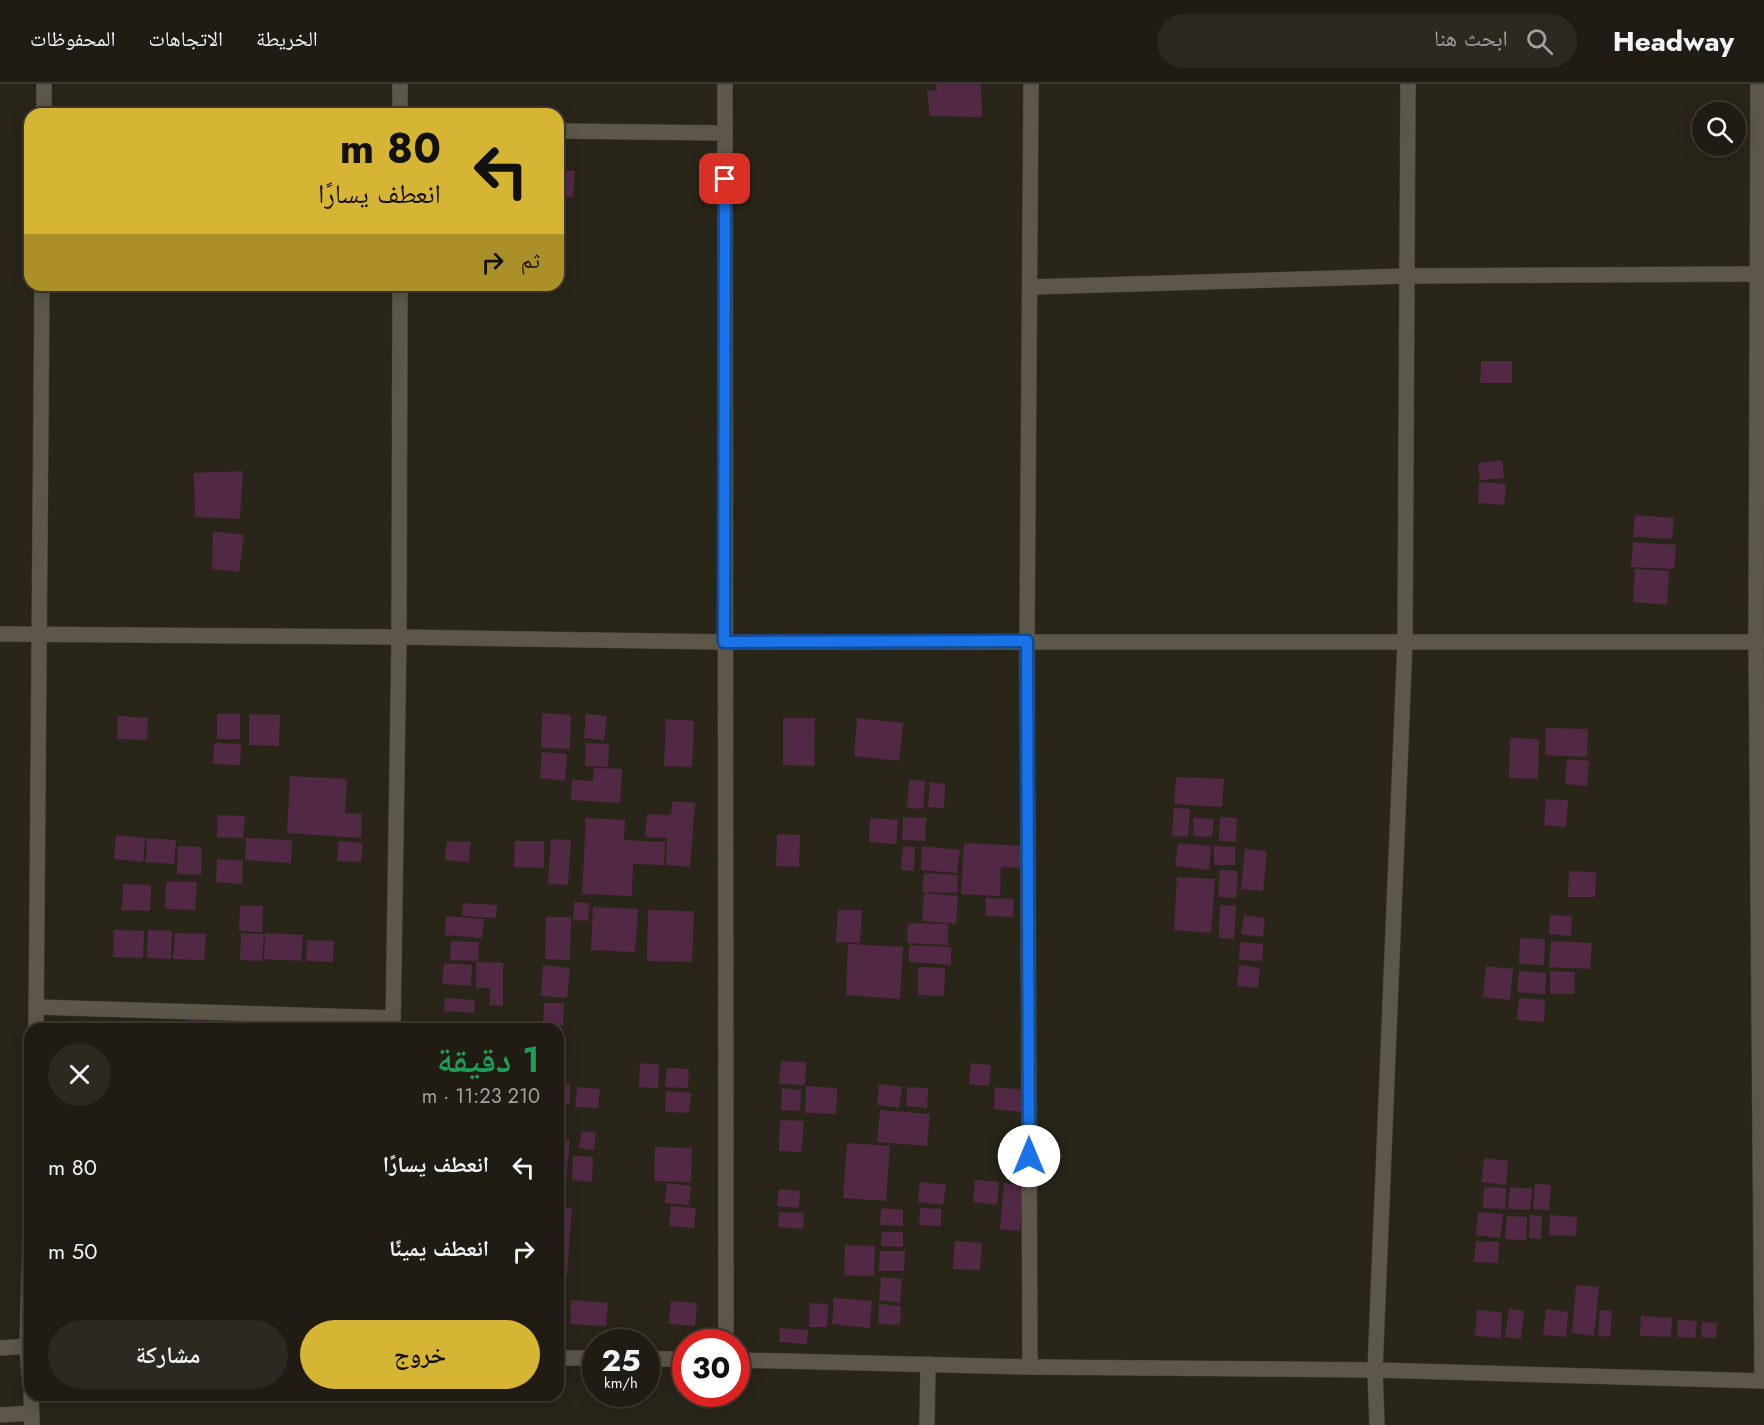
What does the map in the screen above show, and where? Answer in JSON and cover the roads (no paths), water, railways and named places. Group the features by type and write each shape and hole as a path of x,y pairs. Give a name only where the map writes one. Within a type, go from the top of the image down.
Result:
{"street":[{"path":"44,84 44,108"},
{"path":"400,84 400,108"},
{"path":"725,84 726,1329"},
{"path":"1030,1366 1027,641 1031,84"},
{"path":"1377,1425 1375,1370 1406,642 1408,84"},
{"path":"750,1360 1375,1370 1763,1381 1758,84"},
{"path":"564,131 725,133"},
{"path":"1030,287 1407,276 1757,274"},
{"path":"36,1023 42,291"},
{"path":"36,1006 393,1023 399,637 400,291"},
{"path":"0,634 724,642 1760,642"},
{"path":"0,1348 24,1346"},
{"path":"564,1358 582,1358"},
{"path":"927,1425 928,1364"},
{"path":"0,1415 32,1419 31,1401"}]}
